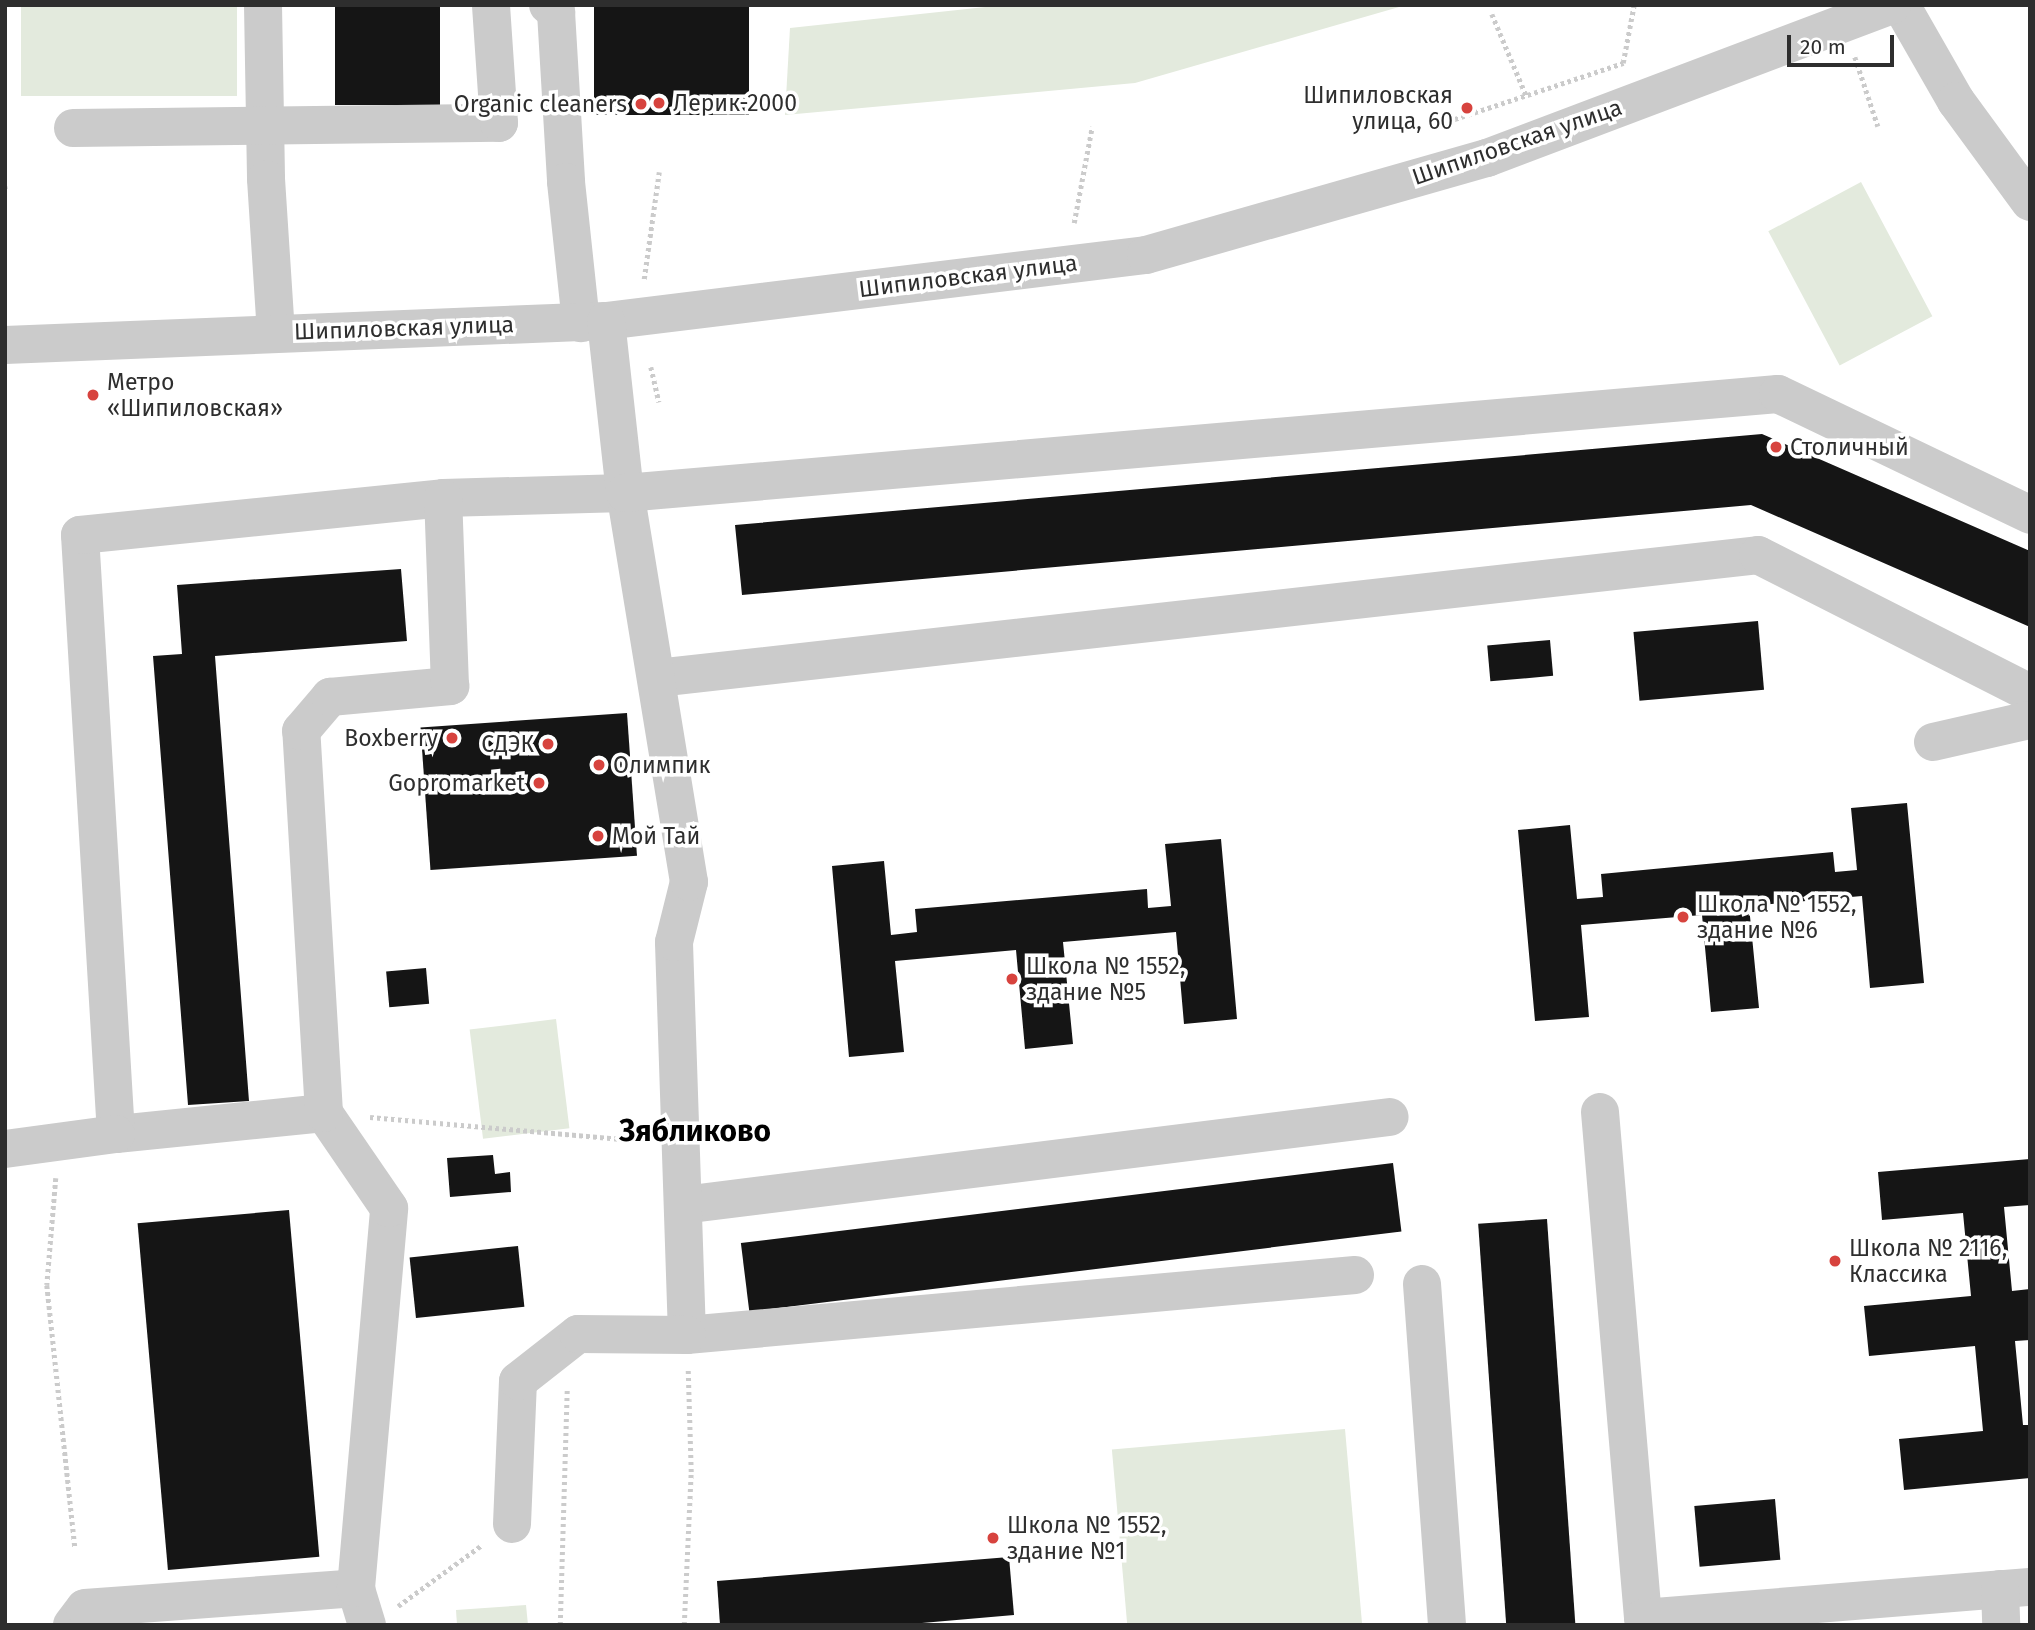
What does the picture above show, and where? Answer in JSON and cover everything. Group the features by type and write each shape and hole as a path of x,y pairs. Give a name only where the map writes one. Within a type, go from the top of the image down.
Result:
{"street":[{"path":"263,5 268,126 266,179 276,332"},
{"path":"73,128 499,122 491,5"},
{"name":"Шипиловская улица","path":"5,345 276,332 594,322 1146,255 1487,158 1796,22 1843,21 1892,5"},
{"path":"1901,5 1956,101 2030,202"},
{"path":"555,8 566,182 625,493 689,882 674,942 687,1335"},
{"path":"116,1134 80,536 443,498 625,493 1778,394 2030,514"},
{"path":"380,1617 356,1588 389,1209 324,1113 301,731 330,697 450,686 443,498"},
{"path":"657,678 1758,555 2030,693"},
{"path":"1933,742 2030,720"},
{"path":"1600,1112 1643,1618 2010,1600"},
{"path":"5,1149 116,1134 324,1113"},
{"path":"683,1205 1390,1117"},
{"path":"512,1524 518,1381 578,1334 687,1335 1356,1275"},
{"path":"1422,1284 1447,1625"},
{"path":"72,1625 85,1608 159,1614 356,1588"}],"path":[{"path":"1428,128 1623,63 1634,5"},
{"path":"1492,13 1527,95"},
{"path":"1843,21 1878,125"},
{"path":"1074,223 1092,127"},
{"path":"642,293 659,172"},
{"path":"5,187 6,192"},
{"path":"650,359 659,402"},
{"path":"324,1113 681,1144"},
{"path":"59,1142 47,1286 75,1549"},
{"path":"684,1625 691,1472 687,1335"},
{"path":"560,1625 569,1340"},
{"path":"380,1617 512,1524"}],"shaded area":[{"path":"21,5 237,5 237,96 21,96"},
{"path":"1004,5 1406,5 1135,83 785,115 790,28"},
{"path":"1861,182 1932,316 1840,366 1768,231"},
{"path":"556,1019 569,1128 483,1139 470,1030"},
{"path":"1345,1429 1362,1625 1127,1625 1112,1449"},
{"path":"526,1605 528,1625 457,1625 456,1610"}],"building":[{"path":"335,5 440,5 440,105 335,105"},
{"path":"594,5 749,5 749,115 594,115"},
{"path":"1762,434 2030,551 2030,627 1751,505 742,595 735,525"},
{"path":"401,569 407,641 215,656 249,1101 188,1105 153,656 182,654 177,585"},
{"path":"1758,621 1764,690 1639,701 1633,632"},
{"path":"1550,640 1553,676 1490,681 1487,645"},
{"path":"627,713 637,856 430,870 421,727"},
{"path":"1907,803 1924,983 1870,988 1862,896 1749,906 1759,1008 1711,1012 1702,915 1581,925 1589,1017 1535,1021 1518,830 1570,825 1577,899 1603,897 1601,874 1833,852 1835,872 1857,870 1851,808"},
{"path":"1221,839 1237,1019 1184,1024 1176,932 1063,942 1073,1044 1025,1049 1016,950 895,961 904,1052 849,1057 832,866 884,861 891,935 917,932 915,909 1147,889 1148,908 1171,906 1165,844"},
{"path":"426,968 429,1004 389,1007 386,971"},
{"path":"493,1155 495,1174 510,1172 511,1192 450,1197 447,1158"},
{"path":"2030,1159 2030,1205 2004,1207 2012,1291 2030,1289 2030,1340 2015,1341 2023,1425 2030,1425 2030,1478 1904,1490 1899,1439 1983,1431 1975,1346 1869,1356 1864,1306 1971,1296 1963,1213 1882,1220 1878,1172"},
{"path":"1393,1163 1401,1231 749,1312 741,1243"},
{"path":"289,1210 319,1557 168,1570 138,1223"},
{"path":"1547,1219 1575,1625 1506,1625 1478,1224"},
{"path":"518,1246 524,1307 416,1318 410,1257"},
{"path":"1775,1499 1780,1560 1700,1567 1694,1506"},
{"path":"1009,1557 1014,1615 899,1625 720,1625 717,1581"}],"place":[{"name":"Лерик-2000","path":"659,103"},
{"name":"Organic cleaners","path":"641,104"},
{"name":"Шипиловская улица, 60","path":"1467,108"},
{"name":"Метро «Шипиловская»","path":"93,395"},
{"name":"Столичный","path":"1776,447"},
{"name":"Boxberry","path":"452,738"},
{"name":"СДЭК","path":"548,744"},
{"name":"Олимпик","path":"599,765"},
{"name":"Gopromarket","path":"539,783"},
{"name":"Мой Тай","path":"598,836"},
{"name":"Школа № 1552, здание №6","path":"1683,917"},
{"name":"Школа № 1552, здание №5","path":"1012,979"},
{"name":"Школа № 2116, Классика","path":"1835,1261"},
{"name":"Школа № 1552, здание №1","path":"993,1538"}],"district":[{"name":"Зябликово","path":"695,1131"}]}
